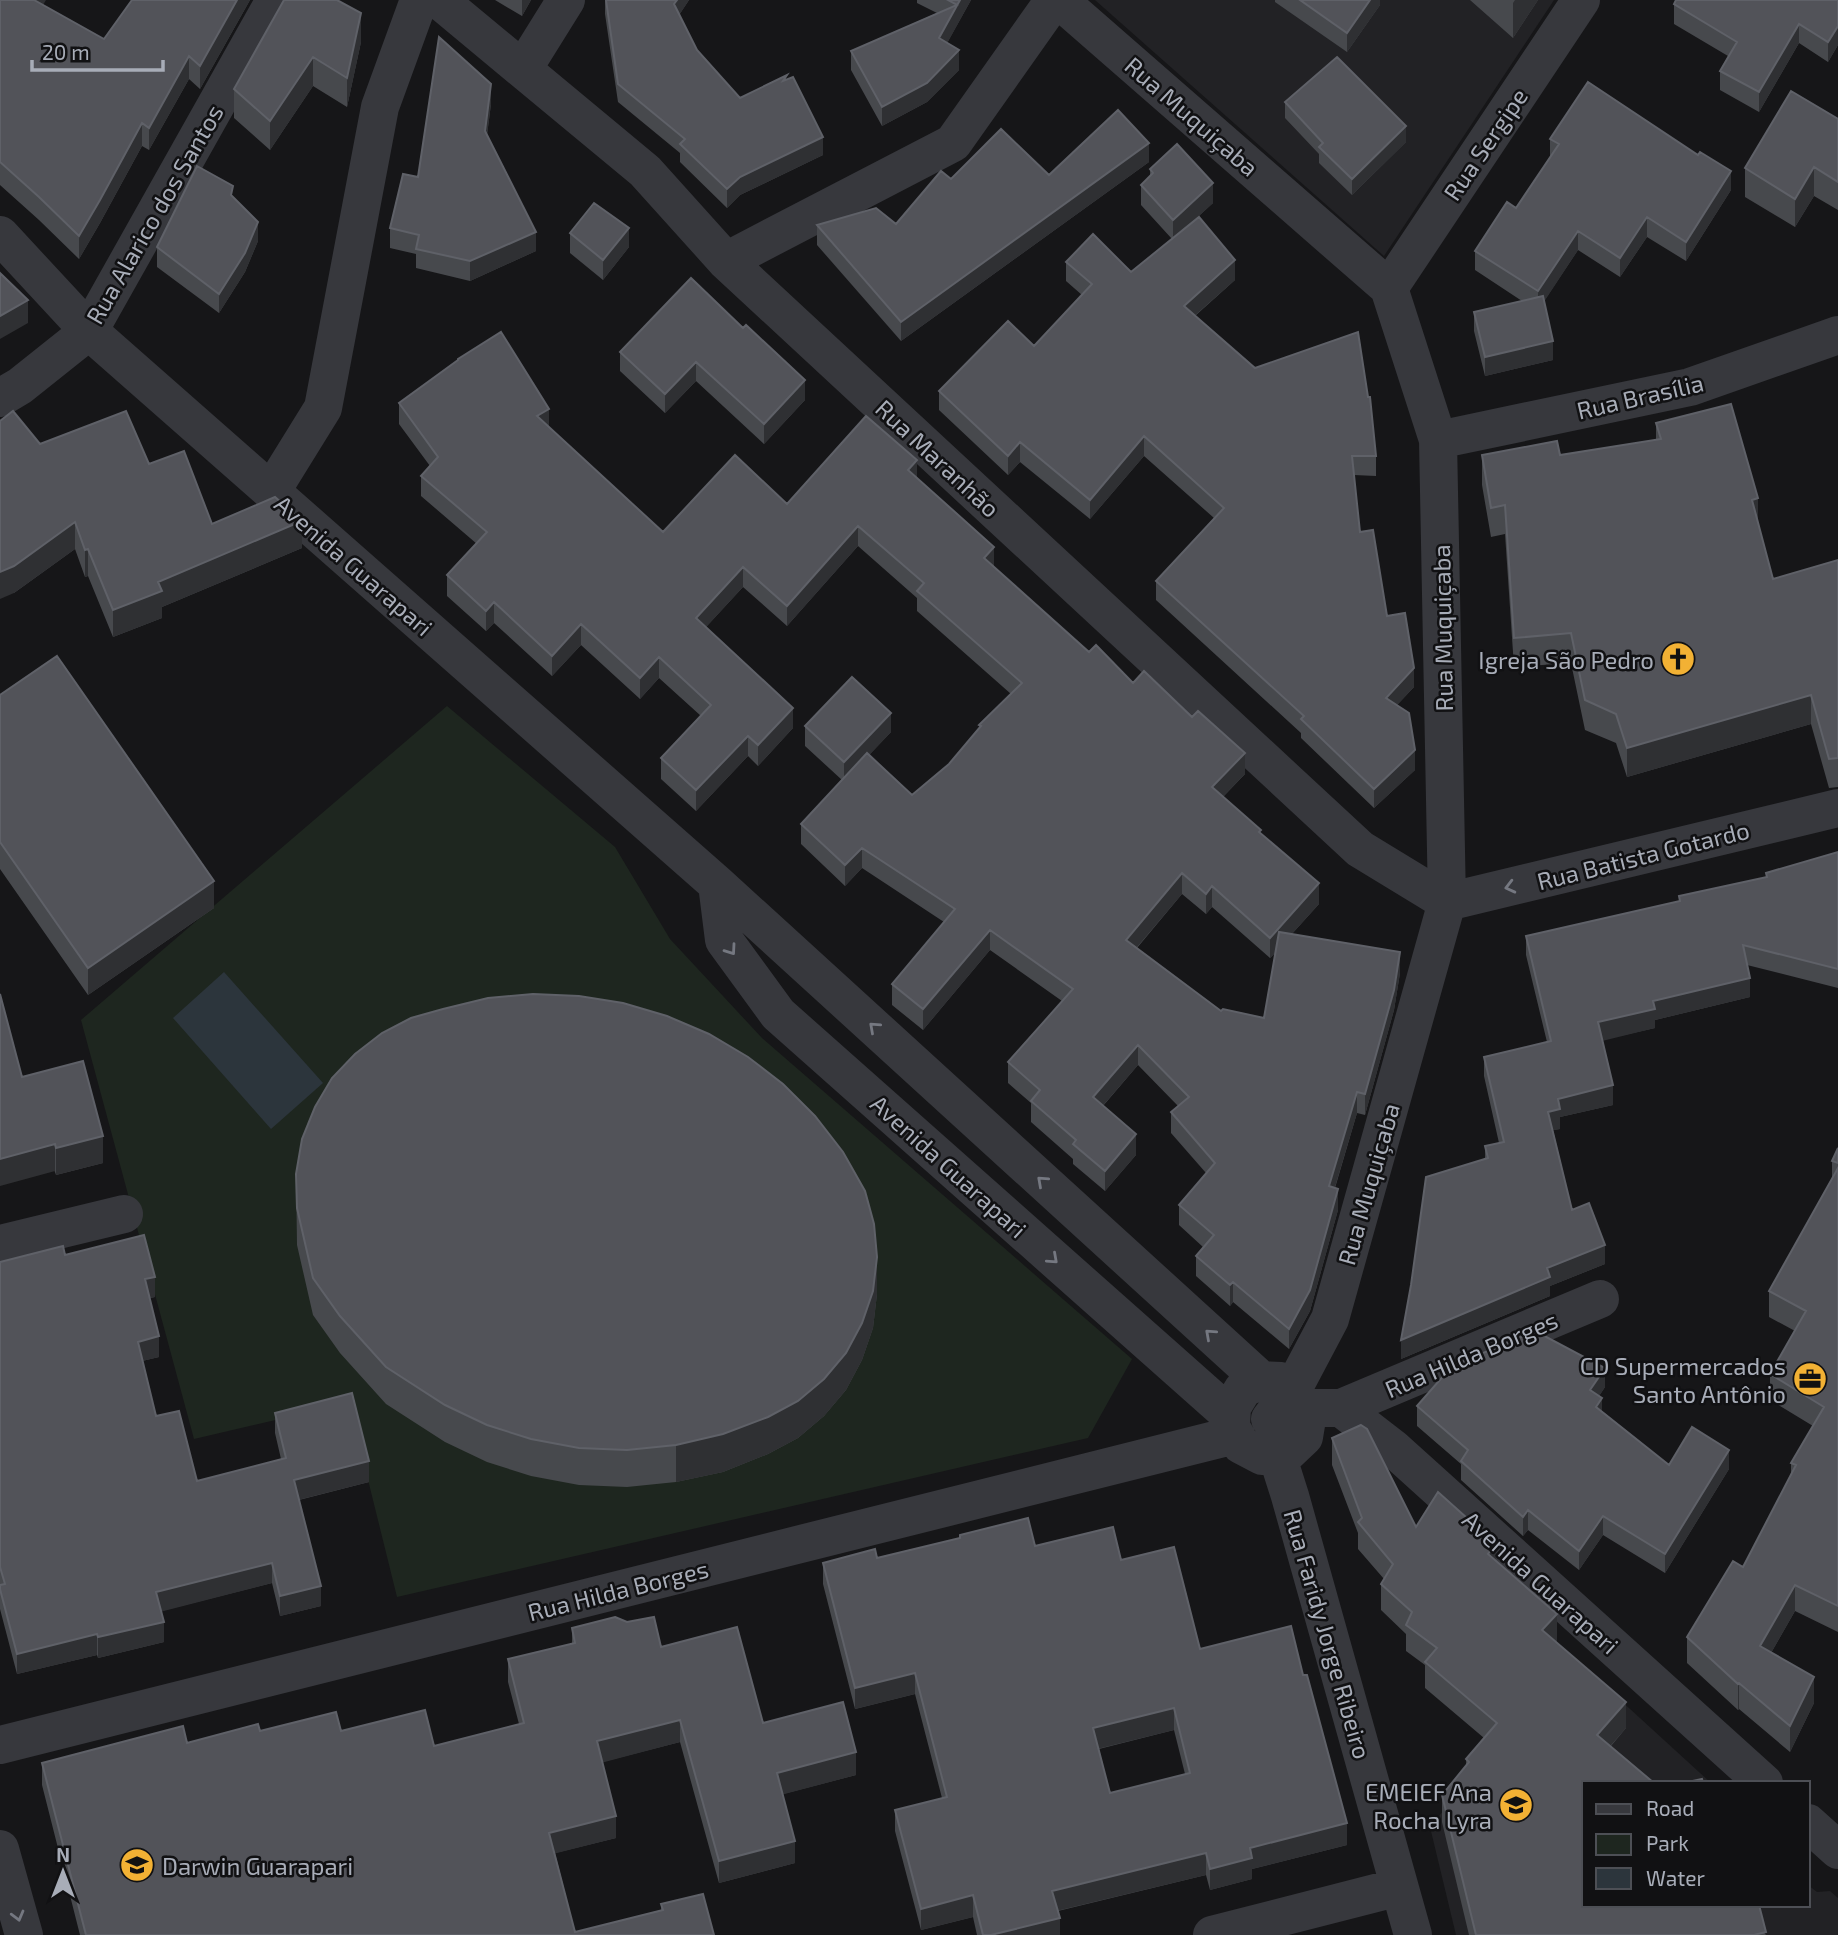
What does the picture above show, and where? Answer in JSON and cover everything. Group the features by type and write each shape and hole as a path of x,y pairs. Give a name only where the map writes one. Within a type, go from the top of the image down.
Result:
{"street":[{"name":"Rua Alarico dos Santos","path":"0,398 20,387 89,331 275,0"},
{"path":"271,492 323,408 380,107 419,0"},
{"name":"Rua Maranhão","path":"439,0 645,171 726,261 1360,849 1447,902"},
{"path":"523,69 566,0"},
{"path":"726,261 953,143 1057,0"},
{"name":"Rua Muquiçaba","path":"1057,0 1389,288 1438,440 1447,902 1330,1319 1300,1396"},
{"name":"Rua Sergipe","path":"1389,288 1581,0"},
{"name":"Avenida Guarapari","path":"0,235 89,331 1300,1396 1394,1449 1762,1781"},
{"name":"Rua Brasília","path":"1438,440 1690,387 1838,335"},
{"name":"Rua Batista Gotardo","path":"1447,902 1838,808"},
{"name":"Avenida Guarapari","path":"718,884 724,940 778,1014 1233,1426"},
{"path":"0,1244 124,1214"},
{"name":"Rua Hilda Borges","path":"1300,1396 1600,1299"},
{"path":"1243,1390 1300,1396 1308,1413 1304,1437 1286,1454 1262,1456 1241,1445 1233,1426 1232,1407 1243,1390"},
{"name":"Rua Hilda Borges","path":"0,1745 1233,1426"},
{"name":"Rua Faridy Jorge Ribeiro","path":"1277,1455 1413,1935"},
{"path":"1810,1825 1838,1850"},
{"path":"0,1849 24,1935"},
{"path":"1212,1935 1399,1887"}],"shaded area":[{"path":"1095,0 1554,0 1384,256"},
{"name":"EMEIEF Ana Rocha Lyra","path":"1571,1655 1709,1781 1582,1781 1582,1907 1810,1907 1810,1887 1817,1892 1830,1891 1838,1898 1838,1935 1456,1935 1430,1827"}],"green space":[{"path":"447,706 615,847 670,939 762,1038 1132,1359 1088,1438 397,1597 349,1403 194,1439 81,1020"}],"water":[{"path":"224,972 323,1083 271,1129 173,1018"}],"building":[{"path":"0,0 34,0 104,39 132,0 237,0 200,66 189,56 149,128 142,123 79,236 0,162"},
{"path":"284,0 337,0 361,13 347,78 313,57 270,121 234,89"},
{"path":"606,0 677,0 674,4 697,50 740,98 787,75 783,81 793,77 823,137 740,177 727,189 680,144 685,139 618,84"},
{"path":"948,0 960,0 939,38 959,50 927,83 882,107 851,51 957,5"},
{"path":"1300,0 1370,0 1347,33"},
{"path":"1676,0 1838,0 1838,26 1828,42 1799,24 1759,92 1720,71 1737,42 1674,4"},
{"path":"439,37 491,84 485,131 536,232 470,261 416,249 419,235 390,228 403,174 418,177"},
{"path":"1337,57 1406,126 1352,179 1319,147 1323,143 1285,102"},
{"path":"1588,82 1698,155 1700,152 1731,171 1686,242 1647,217 1620,258 1578,231 1538,291 1475,251 1507,202 1516,208 1559,144 1550,139"},
{"path":"1791,91 1838,119 1838,182 1814,167 1795,199 1745,168"},
{"path":"1118,110 1149,143 901,322 817,225 876,208 896,224 941,171 951,179 1001,129 1049,175"},
{"path":"1177,144 1213,183 1173,220 1141,185 1153,173 1150,169"},
{"path":"197,166 233,186 231,195 258,222 245,253 219,294 157,247"},
{"path":"594,203 629,228 603,260 570,233"},
{"path":"1199,217 1235,260 1184,306 1255,368 1358,332 1370,397 1376,456 1352,456 1360,532 1373,530 1387,616 1405,613 1414,668 1386,698 1409,713 1415,750 1374,789 1301,719 1304,716 1156,581 1224,508 1144,436 1090,500 1020,442 1008,456 939,391 1008,321 1034,346 1092,284 1066,262 1093,234 1131,272"},
{"path":"0,273 28,300 0,316"},
{"path":"691,278 743,328 746,325 805,380 764,424 696,362 665,394 620,352"},
{"path":"1543,296 1553,341 1485,357 1474,312"},
{"path":"501,332 549,409 537,416 663,532 735,455 787,504 866,416 917,460 908,470 994,547 984,558 1089,652 1096,645 1133,683 1144,671 1192,717 1198,711 1245,753 1212,787 1261,830 1259,832 1319,883 1270,938 1212,886 1206,894 1182,873 1126,940 1221,1011 1223,1009 1264,1018 1279,932 1400,952 1394,990 1365,1094 1357,1092 1329,1186 1338,1189 1310,1290 1289,1329 1233,1282 1230,1285 1196,1256 1214,1235 1179,1205 1215,1163 1171,1112 1189,1097 1138,1045 1093,1097 1136,1134 1105,1171 1073,1144 1076,1140 1031,1101 1040,1090 1008,1062 1073,989 990,930 923,1009 892,984 955,909 862,848 845,865 801,824 867,753 912,795 949,764 981,726 979,725 1022,683 917,591 924,583 858,526 787,606 743,567 696,618 793,708 758,745 748,736 696,790 661,758 711,705 659,657 640,678 581,624 552,656 494,602 486,611 447,575 487,532 421,476 438,457 399,403 458,359"},
{"path":"1731,404 1758,498 1752,500 1773,579 1838,560 1838,758 1829,759 1811,695 1627,748 1616,714 1585,700 1571,633 1514,638 1505,505 1491,508 1482,455 1557,441 1560,455 1661,439 1656,423"},
{"path":"13,411 40,444 126,411 149,464 184,451 212,524 275,497 302,521 158,582 162,591 113,610 75,522 14,566 0,572 0,421"},
{"path":"57,656 214,881 88,968 0,842 0,695"},
{"path":"852,677 891,713 844,762 805,726"},
{"path":"1838,852 1838,969 1743,945 1750,978 1653,1001 1655,1009 1598,1022 1613,1085 1558,1099 1560,1109 1548,1112 1572,1210 1589,1203 1605,1245 1547,1268 1550,1277 1401,1340 1426,1177 1488,1158 1485,1146 1504,1142 1484,1057 1551,1041 1526,936 1680,901 1679,896 1767,877 1766,873"},
{"path":"0,994 22,1077 83,1061 103,1136 56,1148 55,1144 0,1159"},
{"path":"533,994 579,996 623,1003 667,1016 709,1034 748,1057 783,1084 815,1116 843,1152 865,1191 874,1224 877,1257 873,1291 862,1323 846,1353 824,1379 798,1401 768,1417 723,1434 676,1445 627,1450 579,1448 531,1439 487,1425 445,1405 386,1367 340,1316 313,1278 297,1208 296,1174 302,1139 315,1107 332,1078 355,1054 382,1033 411,1018 488,998"},
{"path":"1838,1148 1838,1163 1832,1161"},
{"path":"1838,1168 1838,1606 1795,1585 1760,1646 1814,1677 1790,1726 1738,1684 1687,1637 1733,1561 1743,1567 1796,1465 1791,1463 1824,1407 1770,1374 1806,1311 1769,1291"},
{"path":"144,1235 155,1277 145,1279 159,1336 138,1342 156,1416 179,1411 197,1481 286,1458 275,1413 352,1393 369,1461 294,1480 321,1586 280,1596 272,1563 156,1592 164,1622 98,1637 97,1634 17,1654 0,1589 0,1585 5,1584 0,1567 0,1262 63,1246 65,1255"},
{"path":"1535,1331 1605,1368 1590,1390 1602,1398 1596,1407 1669,1465 1692,1427 1729,1450 1665,1554 1603,1516 1579,1551 1528,1510 1523,1517 1461,1461 1468,1450 1417,1406 1452,1366"},
{"path":"1361,1425 1367,1429 1416,1527 1438,1492 1496,1544 1488,1554 1557,1614 1542,1630 1626,1702 1597,1735 1652,1781 1582,1781 1582,1907 1760,1907 1766,1932 1754,1935 1476,1935 1442,1795 1469,1762 1466,1759 1497,1723 1425,1662 1437,1648 1406,1625 1412,1612 1381,1584 1393,1564 1358,1522 1362,1518 1332,1438"},
{"path":"1028,1518 1035,1546 1113,1527 1121,1560 1174,1547 1200,1649 1291,1626 1347,1823 1250,1848 1252,1858 1210,1869 1206,1853 1052,1891 1060,1918 991,1935 983,1935 973,1895 921,1909 895,1810 947,1797 915,1673 855,1688 823,1563 875,1549 877,1558 960,1538 960,1535","holes":["1174,1708 1190,1773 1110,1793 1093,1728"]},
{"path":"615,1617 627,1622 654,1617 661,1647 737,1627 763,1723 843,1702 856,1752 777,1773 795,1841 719,1861 680,1720 597,1741 616,1816 549,1833 575,1932 663,1910 661,1904 703,1894 714,1935 86,1935 42,1763 183,1726 187,1743 258,1724 260,1731 336,1712 341,1731 425,1710 434,1746 524,1723 508,1659 575,1643 572,1628"}],"place":[{"name":"Igreja São Pedro","path":"1678,659"},
{"name":"CD Supermercados Santo Antônio","path":"1810,1379"},
{"name":"EMEIEF Ana Rocha Lyra","path":"1516,1805"},
{"name":"Darwin Guarapari","path":"137,1865"}]}
